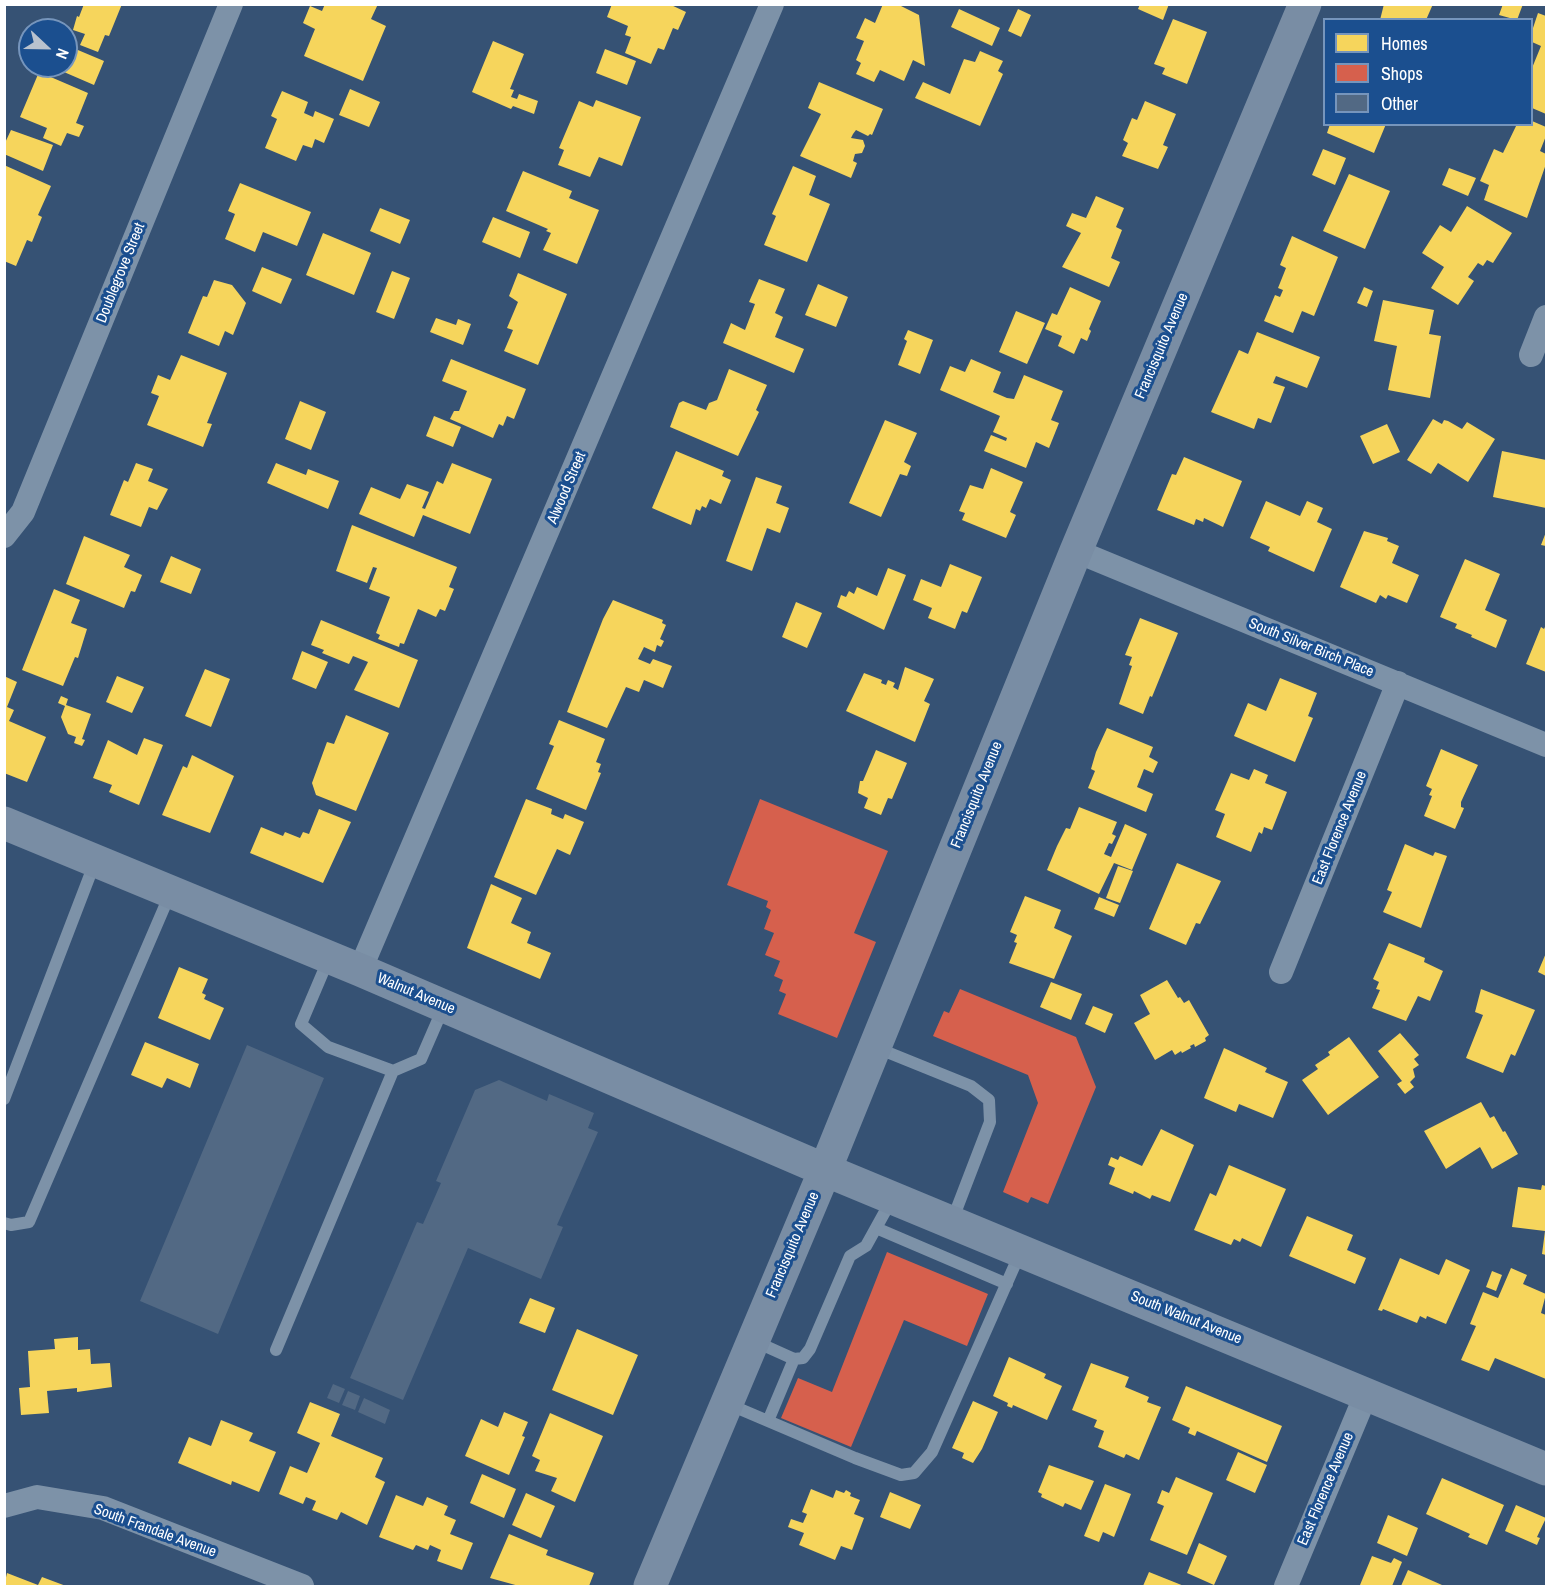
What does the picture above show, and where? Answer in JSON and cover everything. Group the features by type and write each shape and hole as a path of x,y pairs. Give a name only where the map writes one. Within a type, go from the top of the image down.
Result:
{"street":[{"name":"Doublegrove Street","path":"4,537 23,512 231,4"},
{"name":"Alwood Street","path":"360,970 772,4"},
{"name":"Francisquito Avenue","path":"650,1587 825,1170 1076,551 1305,4"},
{"path":"1532,355 1546,317"},
{"name":"South Silver Birch Place","path":"1076,551 1546,745"},
{"name":"East Florence Avenue","path":"1281,972 1398,683"},
{"name":"Walnut Avenue","path":"4,823 360,970 825,1170"},
{"name":"South Walnut Avenue","path":"825,1170 1546,1468"},
{"name":"East Florence Avenue","path":"1286,1587 1366,1392"},
{"name":"South Frandale Avenue","path":"4,1506 37,1497 103,1508 302,1587"}],"lane":[{"path":"4,1099 95,861"},
{"path":"4,1223 11,1225 29,1222 171,892"},
{"path":"329,957 302,1024 328,1047 393,1071 421,1059 444,1006"},
{"path":"875,1047 970,1086 989,1100 990,1122 951,1222"},
{"path":"276,1350 393,1071"},
{"path":"753,1341 795,1359 803,1358 810,1349 850,1256 866,1245 893,1198"},
{"path":"876,1228 1007,1284"},
{"path":"727,1404 882,1468 901,1475 914,1473 932,1452 1021,1251"},
{"path":"768,1421 795,1359"}],"building: Homes":[{"path":"84,4 122,4 109,36 105,35 98,52 80,45 85,34 78,32 76,18"},
{"path":"325,4 378,4 371,19 386,26 363,81 304,56 315,29 303,23 310,6 322,11"},
{"path":"612,4 669,4 686,12 678,30 673,28 664,50 658,48 651,64 625,53 631,37 625,35 628,26 607,17"},
{"path":"883,4 897,4 919,15 925,66 913,60 904,81 880,70 874,82 856,74 861,63 856,60 864,41 856,38 865,18 875,23"},
{"path":"1140,4 1169,4 1163,20 1138,9"},
{"path":"1384,4 1433,4 1427,18 1380,18"},
{"path":"1503,4 1523,4 1518,18 1499,15"},
{"path":"959,9 1000,28 992,46 951,27"},
{"path":"1018,9 1031,15 1021,37 1008,31"},
{"path":"1538,13 1546,16 1546,114 1533,108 1533,66 1541,46 1533,42 1533,28"},
{"path":"1173,19 1207,32 1187,84 1162,74 1165,68 1154,64"},
{"path":"493,41 524,54 510,89 514,90 511,97 517,99 519,94 538,101 534,114 513,106 511,109 472,92"},
{"path":"605,49 636,61 627,85 596,73"},
{"path":"78,50 104,61 94,85 78,78"},
{"path":"980,51 1003,61 998,71 1003,74 980,126 915,98 923,82 950,94 964,59 975,62"},
{"path":"36,78 53,78 88,93 76,123 84,126 79,137 67,133 61,146 43,138 47,128 20,117"},
{"path":"819,82 883,109 872,135 868,136 856,130 851,138 863,140 865,146 862,153 855,154 853,161 857,163 851,178 800,156 821,114 808,108"},
{"path":"350,89 380,102 369,127 339,115"},
{"path":"282,91 308,102 304,113 313,117 315,111 334,119 324,143 315,139 312,148 303,145 296,161 265,148 277,119 271,116"},
{"path":"596,100 641,117 622,166 599,157 590,177 558,165 564,150 559,148 579,101 593,107"},
{"path":"1145,101 1176,114 1163,145 1168,147 1158,169 1122,156 1128,143 1123,140 1132,118 1137,120"},
{"path":"1533,121 1546,127 1546,136 1540,151 1546,154 1546,164 1527,218 1484,200 1489,185 1480,181 1494,149 1503,153 1516,126 1533,126"},
{"path":"1329,126 1385,126 1374,153 1327,133"},
{"path":"11,130 53,145 43,171 4,154 4,145"},
{"path":"1323,149 1346,158 1335,185 1312,175"},
{"path":"4,165 51,186 38,215 42,217 32,242 27,240 16,266 4,261"},
{"path":"793,166 816,176 809,195 830,204 807,262 764,245 776,216 772,214"},
{"path":"1449,168 1476,178 1468,196 1442,185"},
{"path":"523,171 572,191 569,198 599,210 577,264 543,250 551,233 546,231 548,229 506,211"},
{"path":"1349,174 1390,191 1365,249 1323,231"},
{"path":"240,183 311,212 297,246 263,232 255,252 225,239 235,214 228,211"},
{"path":"1096,196 1124,208 1116,227 1122,230 1111,258 1120,262 1109,287 1062,267 1081,233 1066,226 1072,213 1086,218"},
{"path":"1467,206 1512,233 1493,263 1487,260 1483,266 1478,263 1468,277 1474,281 1458,305 1431,288 1444,267 1422,253 1440,225 1451,232"},
{"path":"380,208 410,220 400,244 370,231"},
{"path":"493,217 530,232 520,258 482,242"},
{"path":"323,233 371,253 354,295 306,275"},
{"path":"1292,236 1338,257 1314,316 1302,311 1293,333 1264,321 1275,295 1280,297 1283,290 1278,288 1286,268 1280,265"},
{"path":"262,267 292,279 281,304 252,291"},
{"path":"392,271 410,278 394,319 376,312"},
{"path":"518,273 567,294 538,365 504,351 513,330 507,328 518,302 509,296"},
{"path":"759,279 785,289 775,313 783,317 775,337 804,349 794,373 723,343 731,323 745,330 755,304 749,302"},
{"path":"214,280 232,285 246,303 233,335 225,331 219,346 188,333 203,296 207,297"},
{"path":"818,284 848,297 836,327 805,315"},
{"path":"1070,287 1101,301 1089,329 1091,331 1087,341 1081,338 1074,354 1058,346 1062,336 1045,329 1052,313 1057,315"},
{"path":"1364,287 1373,291 1367,307 1357,303"},
{"path":"1383,300 1434,310 1429,334 1441,336 1430,398 1388,390 1397,346 1374,341"},
{"path":"1016,311 1045,323 1027,364 999,352"},
{"path":"436,318 456,325 458,319 471,324 463,345 430,332"},
{"path":"908,330 933,340 920,374 898,365 907,341 904,339"},
{"path":"1257,332 1320,357 1307,388 1276,376 1273,383 1285,387 1271,423 1258,418 1254,429 1211,412 1239,350 1248,354"},
{"path":"181,355 227,373 207,423 212,424 203,447 147,425 159,396 151,393 158,375 170,380"},
{"path":"451,359 526,389 514,419 507,416 503,426 499,424 493,438 450,419 454,411 459,411 467,391 442,381"},
{"path":"971,359 1001,372 993,392 1007,398 1014,399 1024,375 1063,391 1051,420 1059,423 1049,448 1036,442 1026,468 984,451 991,435 1006,441 1007,438 993,432 1000,416 940,390 950,366 965,372"},
{"path":"729,369 767,385 756,410 759,412 738,456 670,427 679,403 683,401 706,410 709,403 717,400"},
{"path":"300,401 326,412 311,450 285,439"},
{"path":"434,416 461,427 453,447 426,436"},
{"path":"1433,419 1442,424 1444,420 1448,421 1462,429 1467,422 1495,439 1468,482 1438,463 1431,474 1407,460"},
{"path":"885,420 917,433 904,462 911,466 907,476 900,474 881,517 849,503"},
{"path":"1387,424 1400,452 1373,464 1360,436"},
{"path":"676,451 724,471 722,476 731,480 721,504 710,499 706,508 702,506 700,511 696,509 691,525 652,508"},
{"path":"1502,451 1546,460 1546,508 1493,497"},
{"path":"1184,457 1242,481 1223,527 1204,518 1203,522 1196,519 1194,525 1157,510 1172,474 1176,475"},
{"path":"136,463 153,469 148,481 168,489 157,510 149,507 141,527 110,515 124,480 128,482"},
{"path":"276,463 306,475 308,469 339,481 328,509 267,483"},
{"path":"452,463 492,479 470,534 423,515 414,537 359,514 371,487 400,499 407,484 429,492 422,508 425,509 437,481 443,484"},
{"path":"991,468 1023,482 1010,512 1016,515 1006,538 962,520 965,513 959,511 970,485 983,489"},
{"path":"756,477 782,486 776,503 789,508 780,533 767,528 752,571 726,561"},
{"path":"1266,501 1300,516 1307,501 1323,508 1317,522 1332,529 1314,572 1268,551 1270,547 1250,538"},
{"path":"352,525 457,567 449,587 454,589 445,611 440,609 436,617 418,609 404,644 400,643 399,647 378,639 380,635 376,633 390,597 369,589 377,568 373,567 367,583 336,571"},
{"path":"1364,531 1388,538 1387,541 1399,546 1392,563 1419,575 1407,603 1388,595 1386,599 1380,595 1376,603 1340,587"},
{"path":"1546,532 1546,546 1541,545"},
{"path":"84,536 130,555 124,567 142,575 135,592 131,591 124,608 66,584"},
{"path":"171,556 201,569 191,594 160,582"},
{"path":"1465,559 1500,574 1485,610 1507,620 1496,648 1471,637 1472,635 1455,628 1457,624 1440,617"},
{"path":"950,564 982,577 967,613 962,611 955,629 928,618 932,608 913,600 921,579 941,587"},
{"path":"888,568 906,575 884,630 837,607 841,595 846,597 849,591 854,594 857,587 877,596"},
{"path":"54,589 80,600 71,623 87,629 78,658 75,657 63,686 22,670"},
{"path":"613,600 663,620 662,623 666,625 660,639 664,641 661,647 657,645 655,652 644,647 638,659 650,664 653,659 672,666 663,688 644,680 639,692 626,687 607,728 567,712 603,619"},
{"path":"796,602 822,613 807,648 782,637"},
{"path":"1140,618 1178,633 1143,714 1119,704 1132,666 1129,665 1132,657 1125,655"},
{"path":"321,620 418,660 399,708 354,690 368,662 353,656 349,664 322,653 324,650 311,645"},
{"path":"1546,625 1546,672 1526,664 1541,627 1544,629"},
{"path":"302,651 328,662 316,689 292,679"},
{"path":"905,667 934,679 924,701 930,704 915,742 846,711 864,673 882,680 881,683 886,685 888,680 895,683 893,687 898,690"},
{"path":"205,669 230,679 211,727 185,716"},
{"path":"4,676 17,682 7,707 14,710 9,721 46,737 27,782 4,773"},
{"path":"117,676 144,687 132,713 106,702"},
{"path":"1280,678 1317,693 1308,716 1313,718 1295,762 1234,736 1248,703 1266,711"},
{"path":"61,696 68,699 66,705 91,714 82,739 85,740 82,746 74,743 76,737 68,734 61,717 65,706 58,703"},
{"path":"346,715 389,733 356,811 316,795 312,783 327,742 334,744"},
{"path":"559,720 605,739 596,762 601,764 598,772 601,773 586,810 536,789 554,746 549,744"},
{"path":"1107,728 1153,747 1149,757 1158,762 1153,773 1144,769 1137,787 1153,794 1146,812 1088,788 1095,771 1091,769 1096,752"},
{"path":"144,738 163,745 139,805 109,792 112,785 93,778 108,740 137,755"},
{"path":"1441,749 1478,765 1461,802 1461,807 1464,808 1455,829 1424,816 1432,796 1429,795 1432,789 1426,786"},
{"path":"876,750 907,763 892,799 888,798 881,815 864,808 868,798 858,793 860,781 863,781"},
{"path":"192,755 234,776 210,833 162,815 183,766 187,768"},
{"path":"1254,769 1268,775 1265,783 1287,792 1272,830 1264,827 1262,834 1259,832 1251,852 1216,837 1225,814 1215,810 1231,773 1249,780"},
{"path":"526,799 552,809 551,814 563,819 565,814 584,822 570,855 557,849 536,895 494,877"},
{"path":"1079,807 1117,822 1112,834 1116,836 1112,844 1109,843 1104,854 1111,857 1125,824 1147,834 1132,870 1114,863 1099,894 1047,870 1066,828 1070,829"},
{"path":"319,809 351,822 323,883 250,853 261,827 283,836 285,832 300,838 303,832 309,834"},
{"path":"1405,844 1433,856 1435,852 1447,856 1421,928 1383,912 1392,892 1387,890"},
{"path":"1177,863 1221,881 1200,924 1196,923 1186,945 1149,929"},
{"path":"1118,866 1133,871 1120,903 1106,898"},
{"path":"491,884 522,898 511,923 531,932 527,943 551,953 540,979 467,948"},
{"path":"1025,896 1061,910 1054,928 1072,936 1054,979 1009,963 1017,943 1014,942 1017,935 1010,932"},
{"path":"1099,897 1119,905 1114,917 1094,909"},
{"path":"1389,943 1425,958 1424,962 1443,971 1430,1001 1418,996 1406,1021 1372,1008 1380,990 1376,989 1379,982 1373,979"},
{"path":"1546,953 1546,976 1538,972"},
{"path":"179,967 208,979 202,993 206,995 204,999 224,1008 210,1040 158,1018"},
{"path":"1167,980 1178,998 1180,997 1184,1003 1189,1000 1209,1035 1205,1038 1206,1041 1195,1047 1194,1044 1190,1046 1191,1048 1175,1055 1172,1050 1155,1060 1134,1023 1150,1014 1140,995"},
{"path":"1051,982 1082,994 1071,1020 1040,1007"},
{"path":"1481,989 1535,1010 1515,1056 1511,1054 1503,1073 1466,1058 1483,1015 1475,1012"},
{"path":"1093,1006 1113,1014 1105,1033 1085,1024"},
{"path":"1400,1033 1419,1055 1414,1059 1419,1065 1413,1069 1415,1077 1410,1082 1414,1087 1405,1094 1397,1084 1402,1081 1378,1051"},
{"path":"1349,1037 1379,1077 1328,1115 1302,1080 1318,1069 1315,1065 1330,1055 1328,1052"},
{"path":"145,1042 199,1064 190,1088 167,1078 162,1088 131,1075"},
{"path":"1224,1048 1267,1068 1265,1072 1288,1082 1273,1118 1239,1104 1236,1112 1204,1098"},
{"path":"1481,1102 1490,1118 1494,1116 1503,1132 1505,1131 1518,1154 1492,1169 1480,1147 1446,1169 1424,1131"},
{"path":"1161,1129 1194,1145 1170,1202 1152,1195 1150,1199 1134,1191 1133,1194 1109,1184 1115,1168 1108,1165 1111,1157 1118,1160 1120,1156 1142,1166"},
{"path":"1229,1165 1286,1189 1261,1247 1242,1238 1240,1242 1234,1239 1231,1245 1194,1230 1210,1193 1216,1196"},
{"path":"1542,1185 1546,1186 1546,1255 1542,1254 1545,1231 1512,1227 1518,1187 1541,1190"},
{"path":"1307,1216 1353,1235 1347,1250 1366,1258 1355,1284 1289,1256"},
{"path":"1400,1258 1439,1275 1446,1259 1470,1270 1446,1324 1427,1316 1426,1319 1420,1316 1417,1323 1383,1309 1378,1310"},
{"path":"1511,1268 1527,1275 1523,1284 1546,1294 1541,1313 1546,1315 1546,1379 1495,1358 1489,1371 1461,1360 1476,1326 1470,1324 1483,1292 1498,1298"},
{"path":"1492,1271 1502,1275 1496,1291 1486,1287"},
{"path":"530,1298 555,1308 545,1333 519,1323"},
{"path":"577,1329 638,1355 613,1415 552,1390"},
{"path":"78,1337 78,1350 90,1349 91,1364 110,1363 112,1387 77,1392 77,1388 47,1391 49,1413 21,1415 19,1388 30,1387 28,1351 55,1349 54,1339"},
{"path":"1009,1357 1046,1374 1044,1378 1062,1386 1047,1420 1013,1405 1012,1408 1007,1406 1008,1403 993,1396"},
{"path":"1091,1363 1129,1377 1125,1387 1149,1397 1147,1402 1161,1407 1139,1460 1126,1454 1124,1458 1098,1447 1104,1431 1094,1427 1097,1420 1072,1410"},
{"path":"1186,1386 1282,1426 1267,1462 1197,1431 1195,1436 1188,1433 1190,1428 1172,1420"},
{"path":"973,1401 998,1412 982,1449 973,1463 962,1458 964,1453 952,1448"},
{"path":"310,1402 340,1414 331,1436 383,1458 375,1477 385,1482 367,1525 341,1512 337,1520 312,1510 316,1501 306,1497 303,1504 279,1494 290,1466 307,1473 320,1443 297,1433"},
{"path":"504,1412 528,1422 522,1436 525,1437 509,1475 465,1456 481,1419 498,1427"},
{"path":"550,1413 603,1436 575,1502 551,1491 557,1478 535,1471 540,1460 532,1456"},
{"path":"221,1420 253,1433 249,1441 276,1452 259,1492 232,1481 231,1485 178,1463 189,1437 211,1446"},
{"path":"1238,1452 1267,1465 1255,1493 1226,1480"},
{"path":"1049,1465 1094,1481 1081,1510 1065,1503 1063,1507 1041,1497 1042,1494 1038,1492"},
{"path":"482,1474 516,1489 504,1518 470,1503"},
{"path":"1176,1477 1213,1493 1187,1555 1150,1540 1164,1506 1157,1503 1162,1490 1169,1493"},
{"path":"1442,1478 1504,1505 1487,1545 1468,1537 1470,1534 1426,1514"},
{"path":"1105,1484 1131,1494 1114,1537 1103,1532 1099,1542 1084,1536"},
{"path":"811,1489 833,1498 836,1490 844,1493 846,1490 851,1493 850,1496 860,1500 854,1514 864,1518 852,1550 841,1546 835,1560 799,1545 804,1533 788,1527 791,1519 803,1523 807,1514 802,1512"},
{"path":"890,1492 921,1505 910,1529 880,1517"},
{"path":"526,1493 555,1506 541,1538 512,1525"},
{"path":"396,1495 423,1506 427,1497 448,1506 444,1515 456,1520 450,1534 473,1543 462,1570 437,1561 441,1550 430,1545 428,1550 416,1545 413,1550 379,1537"},
{"path":"1516,1505 1546,1518 1537,1537 1540,1538 1537,1545 1505,1531"},
{"path":"1388,1515 1418,1528 1407,1556 1377,1543"},
{"path":"509,1534 548,1550 546,1555 594,1573 589,1586 519,1586 490,1578"},
{"path":"1199,1543 1227,1556 1214,1585 1187,1573"},
{"path":"1372,1556 1391,1563 1394,1558 1402,1562 1392,1586 1360,1585"},
{"path":"1408,1570 1442,1585 1442,1586 1401,1586"},
{"path":"1149,1572 1184,1586 1143,1586"},
{"path":"7,1573 38,1585 42,1577 66,1586 4,1586"}],"building: Shops":[{"path":"760,799 888,851 854,933 876,942 837,1038 778,1014 786,994 779,991 783,980 774,976 780,961 765,955 774,933 764,929 771,910 766,907 768,901 727,885"},
{"path":"960,989 1076,1037 1096,1087 1048,1204 1031,1197 1028,1203 1003,1192 1038,1103 1028,1075 933,1036 944,1011 949,1013"},
{"path":"887,1252 988,1294 967,1346 904,1320 851,1447 781,1418 798,1378 832,1392"}],"building: Other":[{"path":"247,1045 324,1078 218,1334 140,1301"},
{"path":"499,1080 547,1101 549,1094 594,1113 588,1128 598,1132 557,1225 563,1227 541,1279 468,1248 403,1400 350,1378 417,1222 423,1224 441,1183 436,1181 475,1090"},
{"path":"333,1384 345,1389 339,1403 327,1398"},
{"path":"348,1391 360,1396 355,1410 342,1405"},
{"path":"364,1398 390,1410 385,1424 358,1412"}]}
